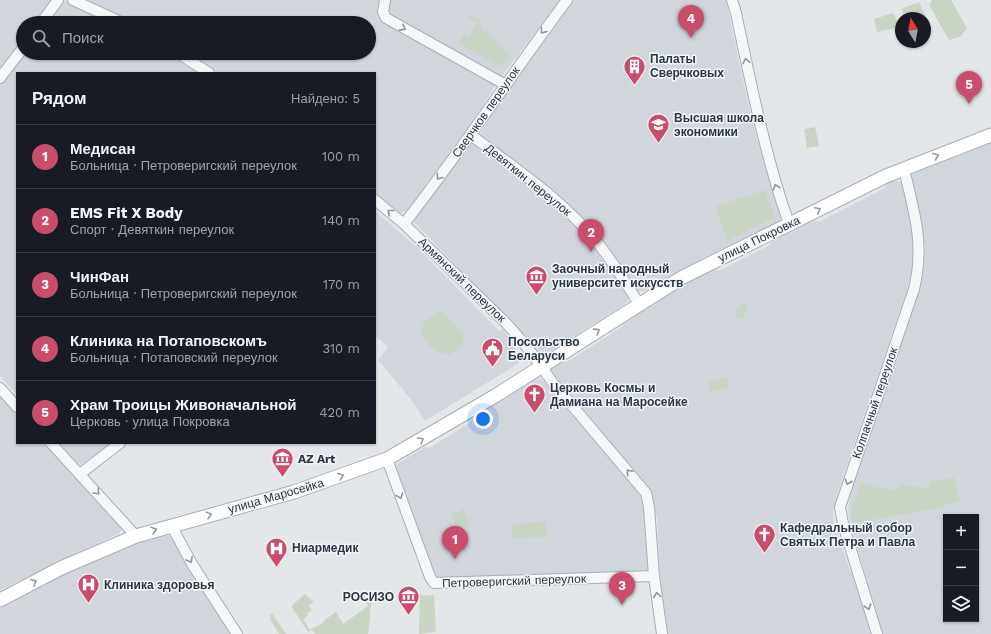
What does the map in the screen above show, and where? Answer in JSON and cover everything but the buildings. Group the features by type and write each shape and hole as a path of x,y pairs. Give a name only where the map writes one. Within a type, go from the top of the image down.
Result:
{"main road":[{"name":"улица Покровка","path":"541,367 683,277 904,169 991,135"},
{"name":"улица Маросейка","path":"0,600 65,566 136,536 301,490 387,460 541,367"}],"street":[{"path":"46,16 58,0"},
{"path":"73,0 108,16"},
{"path":"385,0 383,12 386,18 504,84"},
{"name":"Сверчков переулок","path":"404,224 471,135 504,84 567,0"},
{"path":"732,0 766,150 774,181 789,224"},
{"path":"0,78 16,57"},
{"path":"189,60 207,72"},
{"name":"Девяткин переулок","path":"471,135 556,202 584,227 605,252 639,304"},
{"name":"Колпачный переулок","path":"877,634 843,524 840,507 911,300 918,273 920,244 904,169"},
{"name":"Армянский переулок","path":"376,201 404,224 507,324 646,493 650,516 654,576 662,634"},
{"path":"0,388 16,406"},
{"path":"52,444 136,536"},
{"path":"80,474 119,444"},
{"name":"Петроверигский переулок","path":"387,460 430,577 434,584 654,576"},
{"path":"171,525 192,564 237,634"}],"shaded area":[{"path":"0,0 53,0 41,16 16,16 16,51 0,73"},
{"path":"63,0 98,16 52,16"},
{"path":"88,0 379,0 378,15 382,22 494,85 494,88 462,139 408,210 401,213 376,194 376,72 215,72 215,70 197,60 376,60 376,16 121,16"},
{"path":"390,0 560,0 502,76 390,14 388,12"},
{"path":"574,0 726,0 746,94 756,135 780,217 779,221 701,259 645,291 637,292 599,237 562,202 479,135 505,95"},
{"path":"18,60 181,60 200,72 16,72 16,394 0,376 0,84"},
{"path":"471,143 475,143 529,185 579,228 610,268 628,297 628,301 624,305 543,356 538,354 505,316 414,222 415,218"},
{"path":"991,143 991,634 883,634 849,521 848,508 850,497 917,298 922,279 925,247 911,175"},
{"path":"895,180 902,183 911,223 914,245 912,271 906,293 836,497 833,512 833,519 849,568 855,579 871,634 667,634 661,593 657,516 623,457 599,433 599,428 560,383 557,383 550,370 563,361 567,362 623,326 624,322 690,281 714,269 718,271 770,245 772,241 814,220 819,222 885,188 887,183"},
{"path":"376,212 420,250 499,331 503,329 521,358 519,363 425,421 413,402 378,360 388,347 376,337"},
{"path":"539,378 545,383 639,492 644,512 648,570 439,580 434,574 394,466 425,447 429,448 471,422 472,418"},
{"path":"0,396 16,414 16,444 44,444 110,516 113,517 122,530 118,534 0,590"},
{"path":"60,444 110,444 82,464 78,463"},
{"path":"167,534 173,539 187,566 231,634 0,634 0,609 56,578 98,559 145,540"}],"green space":[{"path":"932,0 951,0 967,28 960,37 949,40 929,5"},
{"path":"919,2 924,12 902,12 901,9"},
{"path":"893,13 895,17 895,28 877,32 874,19"},
{"path":"468,14 481,21 481,28 497,41 498,44 511,56 500,66 459,44 463,35 469,37 477,23 468,17"},
{"path":"815,127 819,146 807,148 804,129"},
{"path":"765,190 775,217 728,241 715,207"},
{"path":"745,302 747,307 743,319 737,317 735,313 739,306"},
{"path":"440,311 462,332 464,344 450,355 437,351 431,347 426,343 421,332 422,326 427,320 435,313"},
{"path":"727,377 729,388 710,392 708,382"},
{"path":"954,477 960,501 944,505 945,507 853,523 851,517 852,502 855,501 861,482 879,488 898,490 900,485 928,488 931,481 939,481"},
{"path":"463,509 470,524 458,529 451,515"},
{"path":"546,522 547,537 512,538 511,524"},
{"path":"305,594 314,602 309,605 312,610 307,614 308,616 303,619 310,630 324,622 323,621 336,612 343,624 368,606 365,601 372,597 368,634 315,634 312,630 308,632 291,606"},
{"path":"420,594 423,596 434,595 435,632 419,634"},
{"path":"272,613 286,634 279,634 270,619 270,615"}],"place":[{"name":"Клиника на Потаповскомъ","path":"691,38"},
{"name":"Палаты Сверчковых","path":"634,86"},
{"name":"Храм Троицы Живоначальной","path":"969,104"},
{"name":"Высшая школа экономики","path":"659,144"},
{"name":"EMS Fit X Body","path":"591,252"},
{"name":"Заочный народный университет искусств","path":"537,296"},
{"name":"Посольство Беларуси","path":"492,368"},
{"name":"Церковь Космы и Дамиана на Маросейке","path":"534,414"},
{"name":"AZ Art","path":"283,478"},
{"name":"Кафедральный собор Святых Петра и Павла","path":"764,554"},
{"name":"Медисан","path":"455,559"},
{"name":"Ниармедик","path":"277,568"},
{"name":"Клиника здоровья","path":"88,604"},
{"name":"ЧинФан","path":"622,605"},
{"name":"РОСИЗО","path":"409,616"}]}
